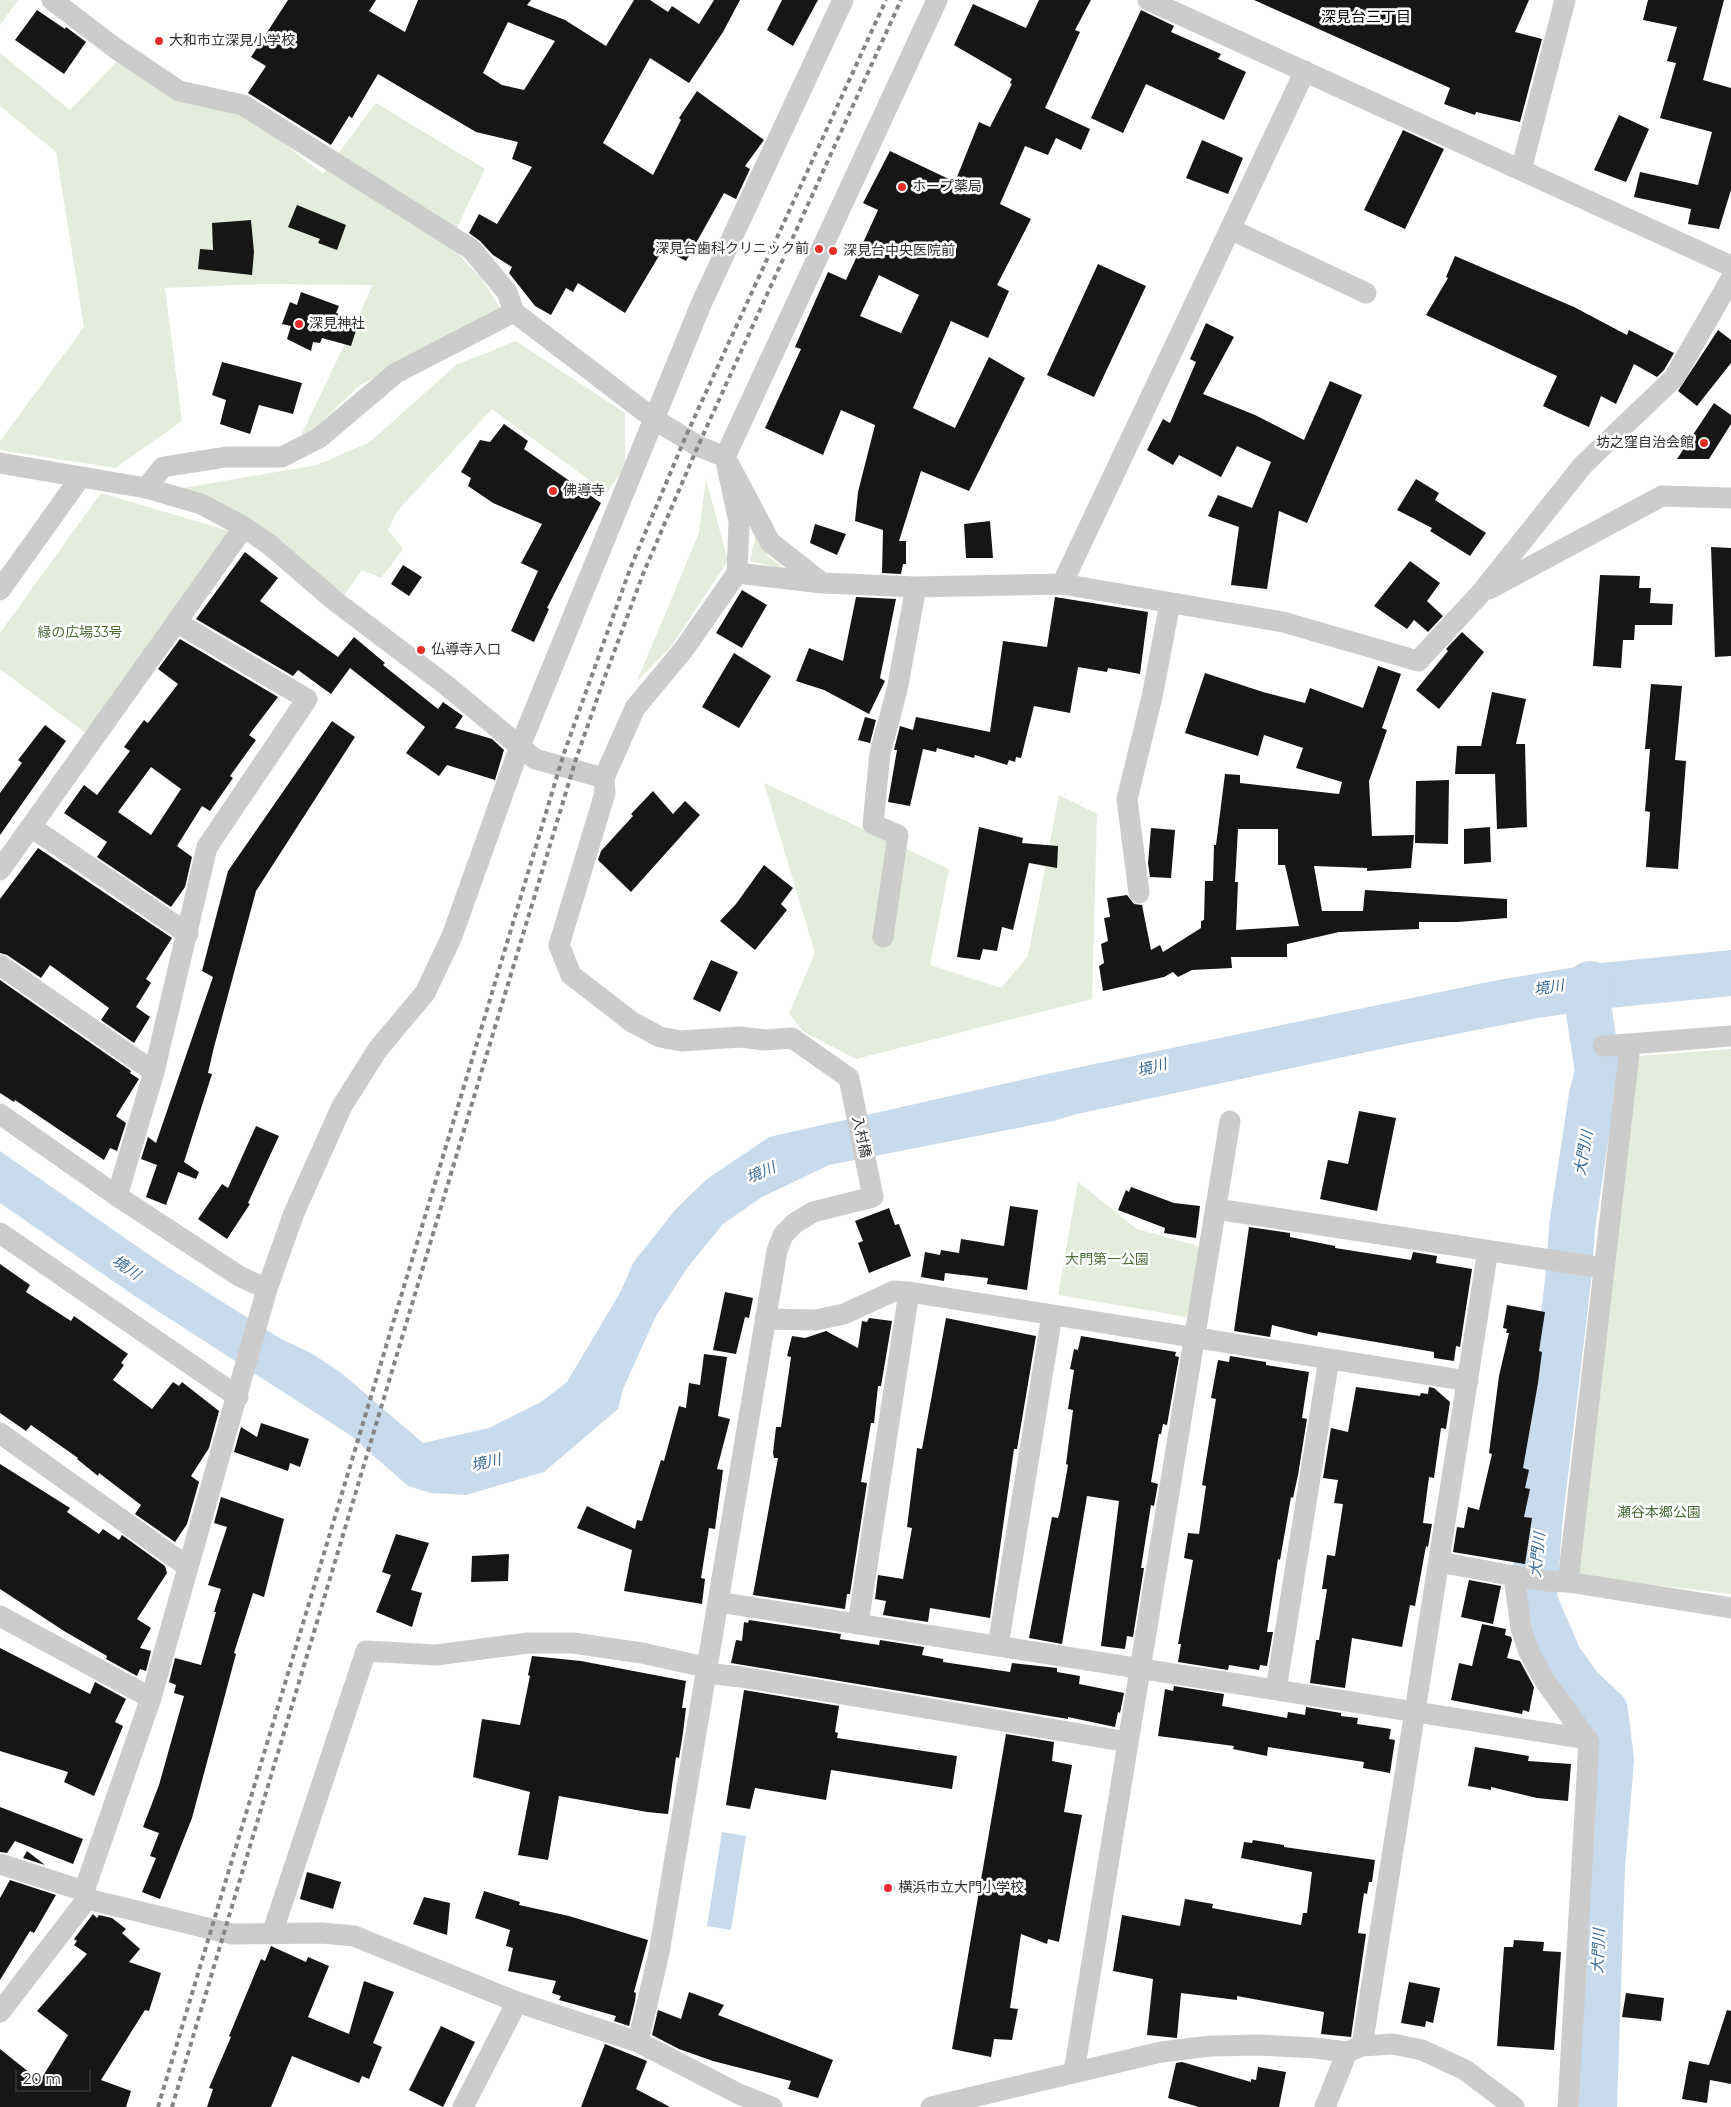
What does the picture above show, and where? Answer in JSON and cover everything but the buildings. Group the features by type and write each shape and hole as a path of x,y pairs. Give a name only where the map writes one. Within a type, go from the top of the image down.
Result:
{"street":[{"path":"52,0 115,48 179,92 242,105 471,249 507,292 514,312 654,419 698,446 725,457 770,542 822,584"},
{"path":"0,2012 86,1895 151,1698 267,1289 294,1213 342,1106 378,1049 425,993 452,936 520,746 702,302 843,0"},
{"path":"0,463 146,488 201,504 244,527 270,545 342,607 501,729 535,759 604,778 635,708 684,649 737,573 739,522 725,457 937,0"},
{"path":"1148,0 1731,266"},
{"path":"1521,170 1565,0"},
{"path":"1062,584 1304,71"},
{"path":"1230,229 1366,294"},
{"path":"737,573 822,584 916,587 1062,584 1282,622 1418,661 1480,594 1583,466 1674,378 1731,279"},
{"path":"146,488 163,467 226,457 282,457 319,438 396,373 514,312"},
{"path":"0,590 80,478"},
{"path":"1480,594 1662,496 1731,498"},
{"path":"0,870 244,527"},
{"path":"884,937 898,835 873,824 880,753 897,690 916,587"},
{"path":"1139,893 1127,799 1152,697 1170,603"},
{"path":"117,1196 154,1072 207,847 307,699 176,622"},
{"name":"入村橋","path":"604,778 606,793 559,945 571,975 632,1022 660,1037 681,1041 740,1037 765,1040 792,1038 849,1078 873,1198 813,1212 795,1222 783,1235 777,1251 765,1319"},
{"path":"31,827 188,934"},
{"path":"0,965 154,1072"},
{"path":"1603,1046 1630,1046 1731,1036"},
{"path":"1568,1582 1630,1046"},
{"path":"0,1114 117,1196 239,1276 267,1289"},
{"path":"1074,2072 1230,1122"},
{"path":"1216,1209 1603,1268"},
{"path":"0,1233 239,1393"},
{"path":"1325,2107 1354,2049 1415,1712 1488,1250"},
{"path":"638,2042 659,1953 765,1319 816,1320 852,1311 894,1292 909,1292 1468,1381"},
{"path":"858,1624 909,1292"},
{"path":"998,1646 1052,1315"},
{"path":"1276,1690 1329,1360"},
{"path":"0,1433 188,1567"},
{"path":"1439,1562 1527,1578 1568,1582 1731,1608"},
{"path":"1527,1578 1521,1628 1529,1652 1544,1681 1587,1740 1568,2107"},
{"path":"718,1602 1587,1740"},
{"path":"0,1616 151,1698"},
{"path":"272,1934 366,1651 436,1655 528,1643 573,1643 642,1653 705,1670 741,1677 1128,1742"},
{"path":"0,1864 86,1895 232,1934 322,1933 354,1936 517,2002 638,2042 739,2094 772,2107"},
{"path":"463,2107 517,2002"},
{"path":"931,2107 1161,2052 1211,2046 1354,2049 1393,2044 1422,2050 1465,2070 1514,2107"}],"green space":[{"path":"0,0 18,0 0,25"},
{"path":"0,53 70,110 122,56 241,110 323,174 376,103 485,169 449,244 482,279 500,308 359,386 296,446 373,285 263,284 165,288 182,421 115,468 0,450 0,441 84,327 56,152 0,106"},
{"path":"516,341 625,413 625,466 607,493 492,409 398,510 388,530 403,549 381,578 362,570 343,597 177,489 317,465 370,442 456,365"},
{"path":"706,479 728,561 670,648 637,681 699,533"},
{"name":"緑の広場33号","path":"101,493 233,532 87,734 0,669 0,633"},
{"path":"758,525 768,556 786,570 750,561"},
{"path":"764,783 949,869 930,965 1001,988 1028,956 1059,795 1097,814 1092,999 856,1059 804,1032 789,1014 815,953"},
{"name":"瀬谷本郷公園","path":"1731,1049 1731,1594 1579,1576 1639,1056"},
{"name":"大門第一公園","path":"1078,1182 1137,1229 1201,1247 1187,1317 1058,1295"}],"water":[{"name":"境川","path":"1731,950 1731,996 1600,1009 1538,1018 1395,1046 1077,1114 1053,1121 829,1165 762,1197 723,1224 688,1267 656,1316 623,1389 618,1409 544,1472 466,1495 431,1493 408,1486 350,1435 136,1297 0,1203 0,1151 158,1261 281,1339 311,1353 340,1372 423,1443 489,1428 541,1402 567,1382 621,1291 633,1263 675,1210 707,1179 769,1137 1052,1073 1498,980 1600,963"},
{"path":"722,1832 746,1836 731,1930 707,1926"}],"waterway":[{"name":"大門川","path":"1590,984 1588,1005 1598,1072 1592,1095 1572,1227 1569,1272 1539,1525 1534,1600 1559,1658 1580,1688 1605,1711 1611,1760 1602,1867 1594,2107"}],"railway":[{"path":"158,2107 563,756 630,569 685,438 886,0"},
{"path":"172,2107 576,759 643,574 698,446 901,0"}],"place":[{"name":"大和市立深見小学校","path":"159,41"},
{"name":"ホープ薬局","path":"902,187"},
{"name":"深見台歯科クリニック前","path":"819,249"},
{"name":"深見台中央医院前","path":"833,251"},
{"name":"深見神社","path":"299,324"},
{"name":"坊之窪自治会館","path":"1704,443"},
{"name":"佛導寺","path":"553,491"},
{"name":"仏導寺入口","path":"421,650"},
{"name":"横浜市立大門小学校","path":"888,1888"}],"district":[{"name":"深見台三丁目","path":"1366,18"}]}
